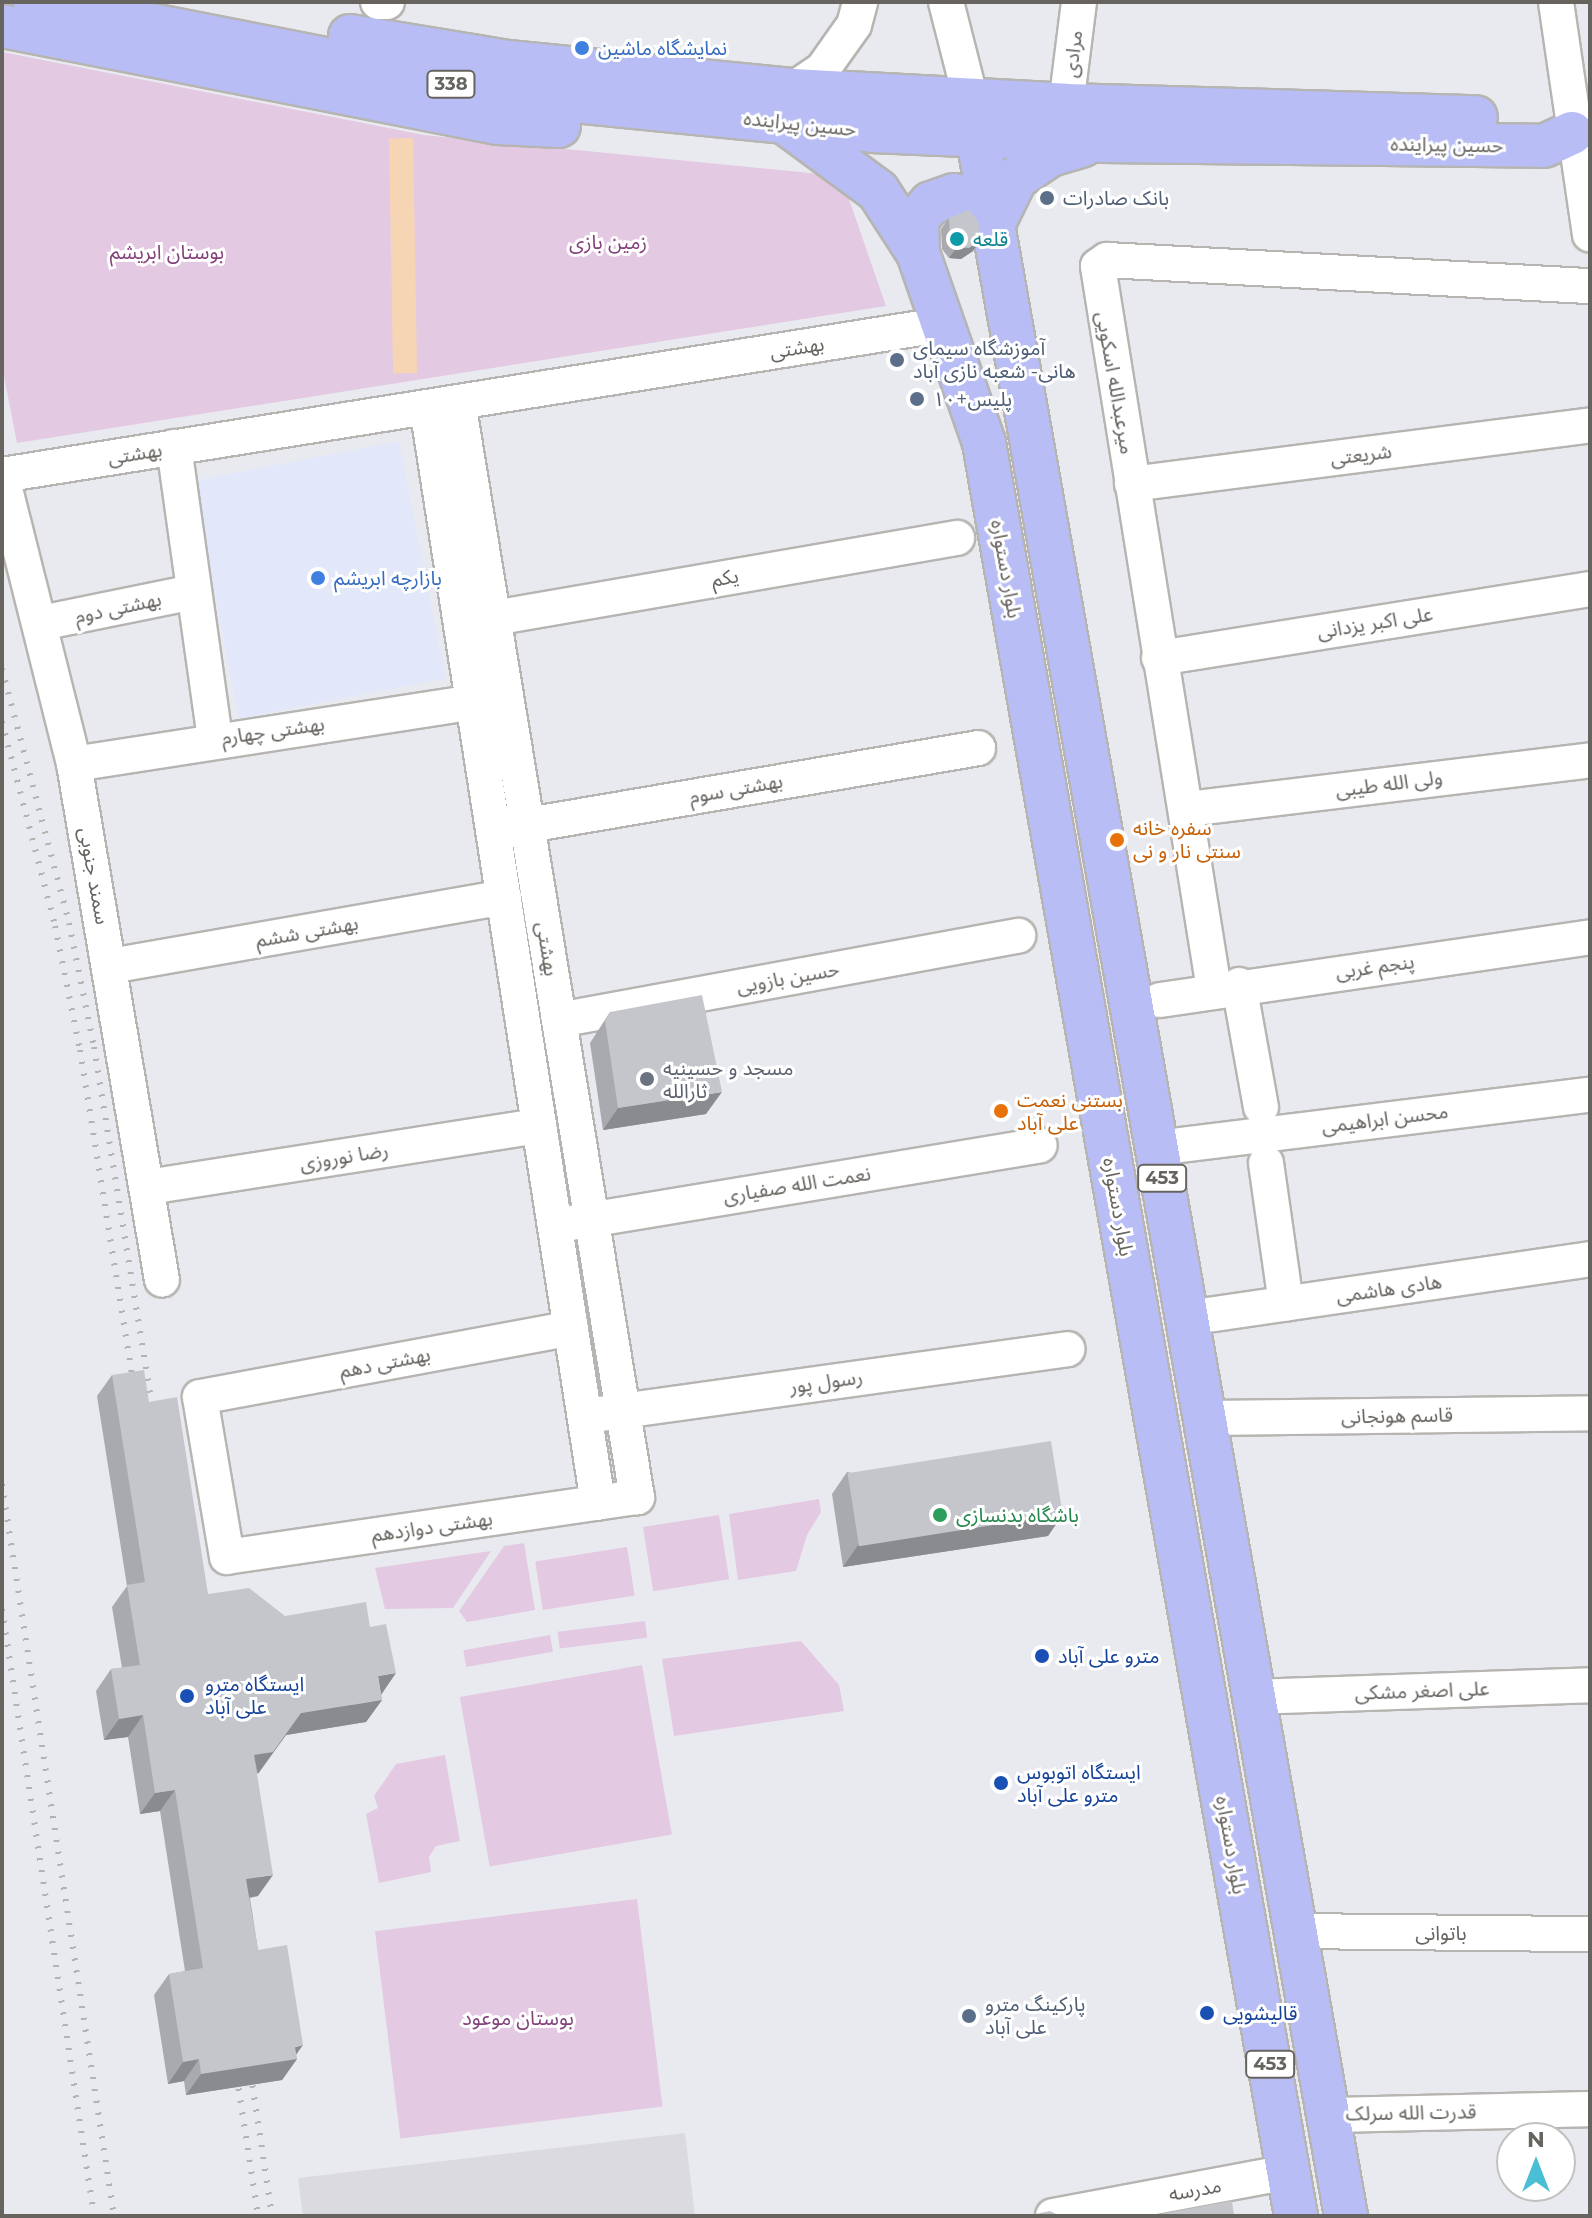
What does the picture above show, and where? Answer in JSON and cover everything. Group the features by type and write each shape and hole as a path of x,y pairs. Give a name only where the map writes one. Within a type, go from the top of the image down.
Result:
{"main road":[{"name":"حسین پیراینده","path":"35,2 503,94 649,109 787,105"},
{"name":"حسین پیراینده","path":"160,2 508,62 787,105 976,119 1102,141 1544,146 1581,133"},
{"path":"2,26 498,123 572,126 649,109"},
{"name":"بلوار دستواره","path":"787,105 878,191 918,253 946,324 984,443 1296,2216"},
{"name":"حسین پیراینده","path":"976,119 1066,105 1542,119 1581,133"},
{"path":"866,113 918,253"},
{"name":"453","path":"976,119 1254,1697 1292,1931 1346,2216"},
{"path":"918,253 917,219 931,203 954,195 974,200 994,223 1016,178 1050,155 1102,141"}],"street":[{"path":"787,105 822,70 854,25 860,2"},
{"path":"946,2 976,119"},
{"name":"مرادی","path":"1066,105 1079,2"},
{"path":"1556,2 1581,133 1590,235"},
{"name":"میرعبدالله اسکویی","path":"1261,1107 1227,987 1187,809 1096,274 1107,260 1590,286"},
{"name":"بهشتی","path":"2,476 946,324"},
{"path":"443,404 473,702 598,1503"},
{"name":"بهشتی","path":"443,404 493,618 637,1497"},
{"name":"شریعتی","path":"1132,484 1590,425"},
{"path":"174,447 215,740"},
{"name":"سمند جنوبی","path":"2,476 74,764 162,1280"},
{"name":"یکم","path":"493,618 957,538"},
{"name":"علی اکبر یزدانی","path":"1159,658 1590,589"},
{"name":"بهشتی دوم","path":"41,623 194,592"},
{"name":"بهشتی چهارم","path":"74,764 473,702"},
{"name":"بهشتی سوم","path":"493,832 978,748"},
{"name":"ولی الله طیبی","path":"1187,809 1590,760"},
{"name":"بهشتی ششم","path":"110,966 504,897"},
{"name":"حسین بازویی","path":"559,1020 1018,936"},
{"name":"پنجم غربی","path":"1160,1000 1227,987 1590,937"},
{"name":"محسن ابراهیمی","path":"1180,1145 1590,1095"},
{"name":"رضا نوروزی","path":"148,1187 539,1126"},
{"name":"نعمت الله صفیاری","path":"555,1227 1040,1145"},
{"path":"1266,1163 1286,1304"},
{"name":"هادی هاشمی","path":"1187,1318 1590,1259"},
{"name":"بهشتی دهم","path":"227,1557 200,1397 571,1328"},
{"name":"رسول پور","path":"584,1417 1067,1349"},
{"name":"قاسم هونجانی","path":"1205,1418 1590,1413"},
{"name":"بهشتی دوازدهم","path":"227,1557 637,1497"},
{"name":"علی اصغر مشکی","path":"1254,1697 1590,1685"},
{"name":"باتوانی","path":"1292,1931 1590,1934"},
{"name":"قدرت الله سرلک","path":"1328,2115 1590,2109"},
{"name":"مدرسه","path":"1053,2216 1289,2172"}],"shaded area":[{"path":"389,138 413,138 417,373 393,373"},
{"name":"بازارچه ابریشم","path":"399,441 445,679 239,719 193,481"},
{"path":"685,2133 695,2216 303,2216 298,2178"}],"green space":[{"name":"بوستان ابریشم","path":"2,52 424,135 841,176 886,306 17,443 2,366"},
{"path":"819,1499 821,1512 807,1535 796,1571 738,1580 729,1514"},
{"path":"719,1515 729,1579 653,1591 643,1527"},
{"path":"524,1543 535,1610 467,1622 459,1611 504,1546"},
{"path":"627,1547 635,1595 543,1610 535,1562"},
{"path":"491,1551 453,1608 385,1609 375,1568"},
{"path":"645,1621 647,1638 560,1649 558,1632"},
{"path":"550,1635 553,1652 466,1667 463,1650"},
{"path":"801,1641 839,1685 844,1711 674,1736 662,1659"},
{"path":"642,1665 672,1834 490,1867 460,1697"},
{"path":"445,1755 460,1841 436,1846 429,1857 431,1872 379,1883 366,1814 378,1808 374,1796 396,1764"},
{"name":"بوستان موعود","path":"637,1899 662,2106 400,2139 375,1931"}],"building":[{"path":"969,210 978,221 981,240 969,248 957,247 950,238 949,218"},
{"name":"مسجد و حسینیه ثارالله","path":"702,995 722,1092 618,1108 605,1021 610,1012"},
{"path":"144,1370 149,1402 177,1397 208,1594 249,1588 285,1616 366,1602 370,1627 386,1624 396,1673 378,1676 382,1700 301,1713 273,1752 254,1755 273,1875 246,1879 258,1950 287,1945 303,2045 295,2047 297,2059 201,2074 199,2059 183,2062 169,1974 203,1968 175,1790 155,1793 143,1715 119,1719 111,1669 140,1665 127,1585 145,1582 112,1375"},
{"name":"باشگاه بدنسازی","path":"1051,1441 1063,1514 859,1546 848,1473"},
{"path":"1232,2201 1234,2216 1150,2216"},
{"path":"1050,2211 1060,2216 1026,2216"}],"railway":[{"path":"2,669 69,923 94,1047 155,1425"},
{"path":"2,722 55,926 80,1050 135,1393"},
{"path":"2,1484 114,2216"},
{"path":"2,1609 94,2216"},
{"path":"249,2062 272,2216"},
{"path":"235,2065 258,2216"}],"place":[{"name":"نمایشگاه ماشین","path":"582,48"},
{"name":"بانک صادرات","path":"1047,198"},
{"name":"قلعه","path":"957,239"},
{"name":"آموزشگاه سیمای هانی- شعبه نازی آباد","path":"897,360"},
{"name":"پلیس+۱۰","path":"917,399"},
{"name":"بازارچه ابریشم","path":"318,578"},
{"name":"سفره خانه سنتی نار و نی","path":"1117,840"},
{"name":"مسجد و حسینیه ثارالله","path":"647,1079"},
{"name":"بستنی نعمت علی آباد","path":"1001,1111"},
{"name":"باشگاه بدنسازی","path":"940,1515"},
{"name":"مترو علی آباد","path":"1042,1656"},
{"name":"ایستگاه مترو علی آباد","path":"187,1696"},
{"name":"ایستگاه اتوبوس مترو علی آباد","path":"1001,1783"},
{"name":"قالیشویی","path":"1207,2013"},
{"name":"پارکینگ مترو علی آباد","path":"969,2016"}],"park label":[{"name":"زمین بازی","path":"608,242"}]}
